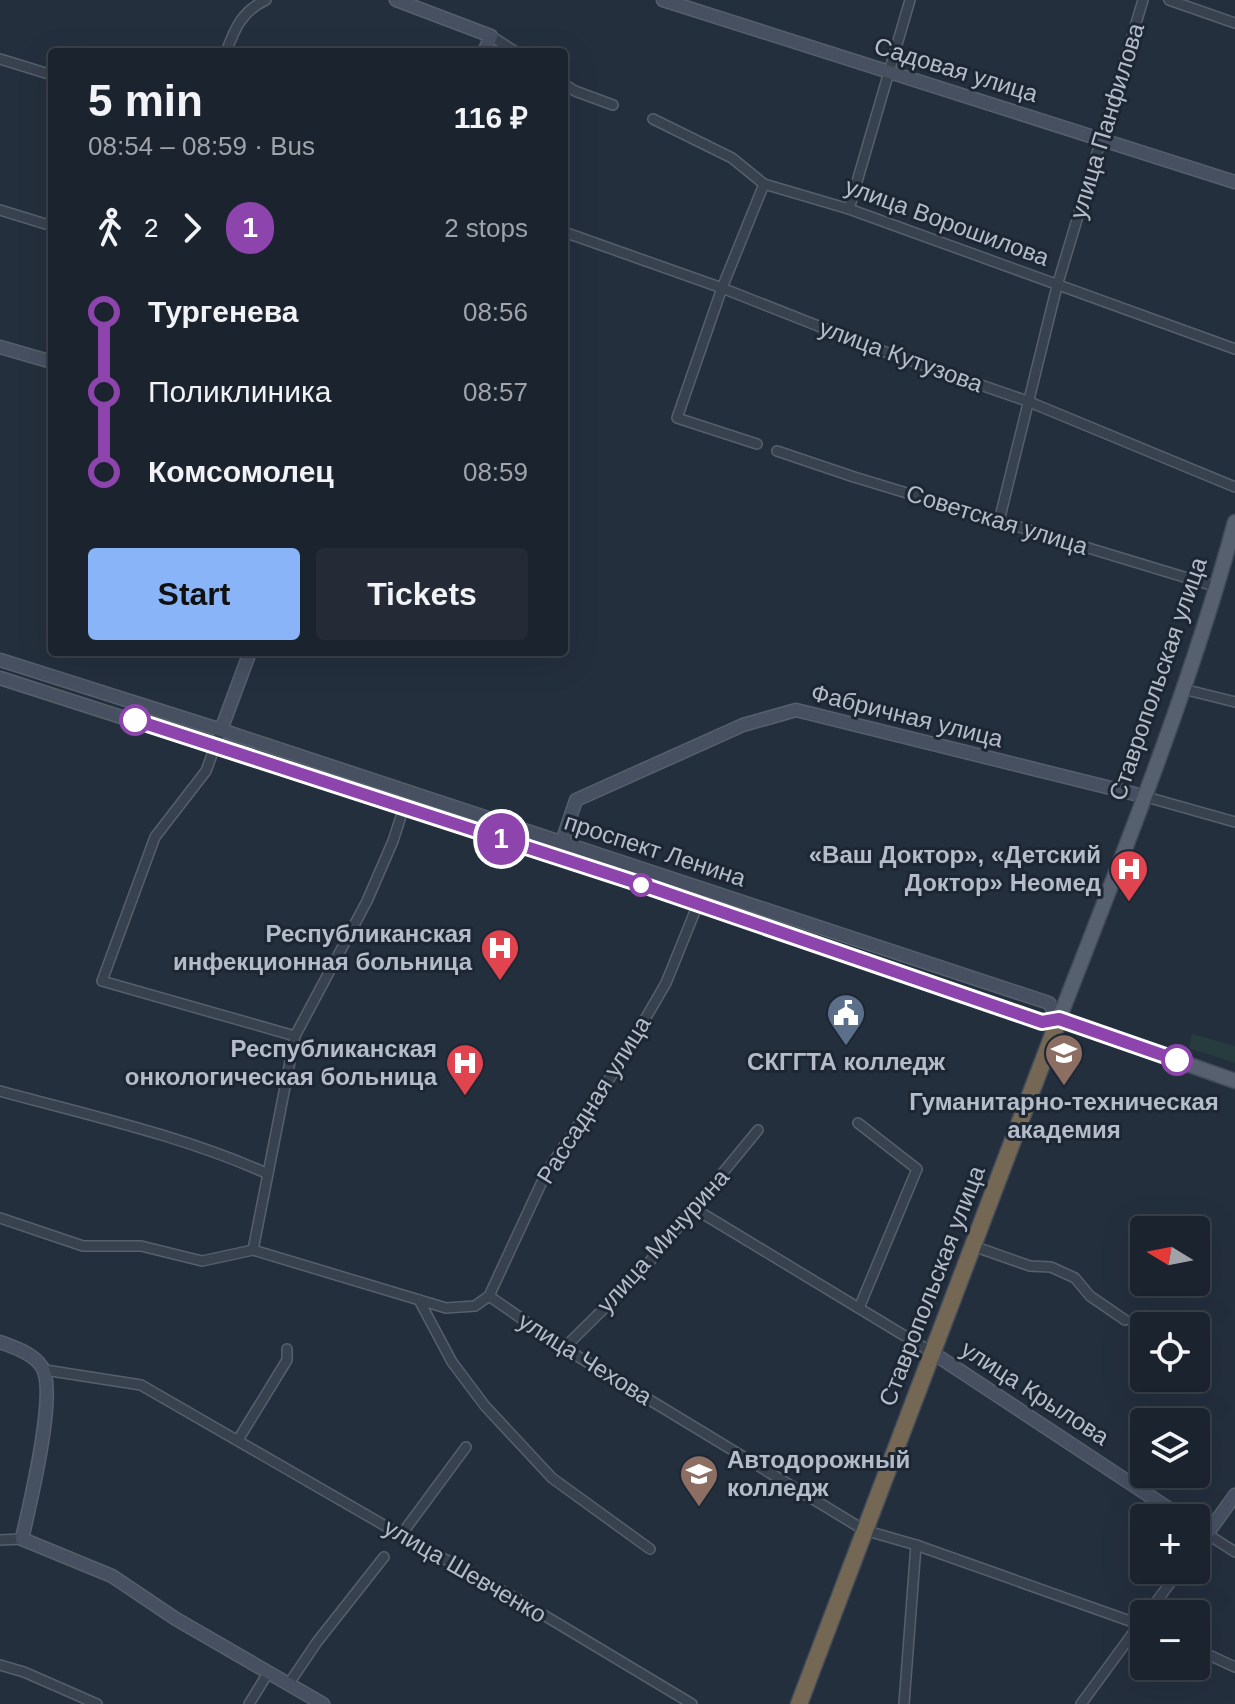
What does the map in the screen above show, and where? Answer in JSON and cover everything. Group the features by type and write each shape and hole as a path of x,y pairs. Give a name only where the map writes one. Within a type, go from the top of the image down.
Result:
{"highway":[{"name":"Ставропольская улица","path":"799,1704 1059,1019"}],"main road":[{"name":"Ставропольская улица","path":"1059,1019 1183,689 1232,544 1235,522"},
{"name":"проспект Ленина","path":"1059,1019 1235,1081"}],"street":[{"path":"396,0 491,36 510,48"},
{"name":"Садовая улица","path":"663,0 1235,182"},
{"path":"849,209 910,0"},
{"name":"улица Панфилова","path":"999,521 1057,286 1143,0"},
{"path":"1169,0 1235,23"},
{"path":"228,48 238,22 247,10 261,1"},
{"path":"486,48 491,36"},
{"path":"0,59 48,74"},
{"path":"568,87 613,105"},
{"name":"улица Ворошилова","path":"653,119 732,158 764,184 849,209 1235,349"},
{"path":"757,444 677,418 722,288 764,184"},
{"path":"0,210 48,225"},
{"name":"улица Кутузова","path":"568,233 722,288 874,348 1027,401 1235,487"},
{"path":"0,347 48,361"},
{"name":"Советская улица","path":"777,451 1217,587"},
{"path":"249,656 206,771 155,837 102,981 295,1036"},
{"name":"проспект Ленина","path":"0,660 1049,1003 1059,1019 1042,1022 698,904 0,678"},
{"path":"1183,689 1235,702"},
{"name":"Фабричная улица","path":"562,842 576,800 743,725 796,710 1143,796 1235,822"},
{"path":"253,1250 295,1036 367,901 404,807"},
{"name":"Рассадная улица","path":"489,1296 547,1171 618,1066 666,983 698,904"},
{"path":"0,1091 116,1123 268,1174"},
{"path":"858,1123 917,1169 859,1308"},
{"name":"улица Мичурина","path":"564,1348 641,1272 758,1130"},
{"name":"улица Крылова","path":"695,1209 933,1353 1162,1504"},
{"path":"0,1218 83,1246 141,1246 202,1261 253,1250 446,1308 475,1306 489,1296"},
{"path":"973,1246 1030,1266 1051,1267 1075,1278 1090,1296 1125,1320"},
{"name":"улица Чехова","path":"489,1296 564,1348 864,1530 1130,1616"},
{"path":"419,1300 452,1362 495,1416 552,1478 650,1549"},
{"path":"0,1342 35,1357 45,1370 47,1390 41,1453 22,1539"},
{"path":"238,1440 287,1360 287,1349"},
{"name":"улица Шевченко","path":"45,1370 141,1385 517,1599 692,1704"},
{"path":"401,1535 466,1447"},
{"path":"1210,1521 1235,1495"},
{"path":"1210,1536 1235,1552"},
{"path":"0,1540 22,1539 112,1576 176,1619 323,1704"},
{"path":"904,1704 916,1545"},
{"path":"288,1685 317,1642 384,1557"},
{"path":"1081,1704 1130,1639"},
{"path":"1210,1655 1235,1667"},
{"path":"0,1665 24,1672 97,1704"},
{"path":"249,1704 268,1673"}],"green space":[{"path":"1192,1034 1235,1046 1235,1063 1189,1048"}],"bus line":[{"name":"1","path":"135,720 640,884 1042,1022 1059,1019 1177,1060"}],"place":[{"name":"«Ваш Доктор», «Детский Доктор» Неомед","path":"1129,903"},
{"name":"Республиканская инфекционная больница","path":"500,982"},
{"name":"СКГГТА колледж","path":"846,1047"},
{"name":"Гуманитарно-техническая академия","path":"1064,1087"},
{"name":"Республиканская онкологическая больница","path":"465,1097"},
{"name":"Автодорожный колледж","path":"699,1508"}]}
